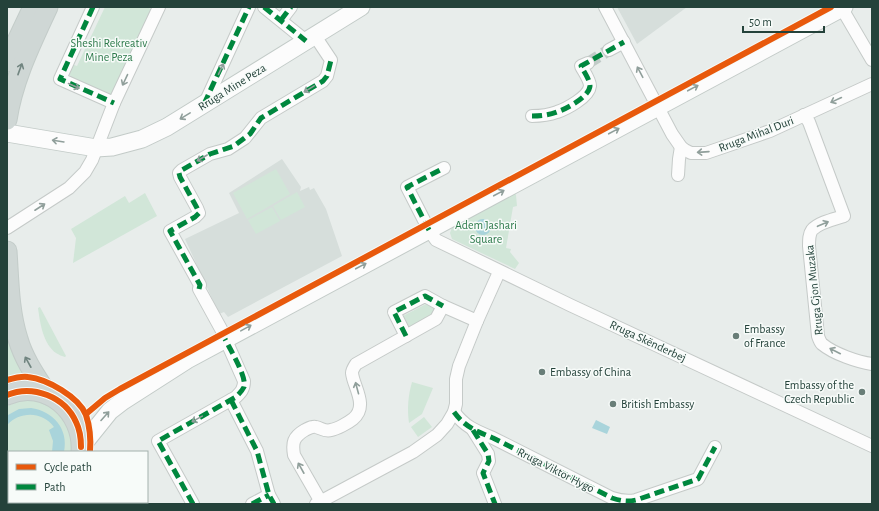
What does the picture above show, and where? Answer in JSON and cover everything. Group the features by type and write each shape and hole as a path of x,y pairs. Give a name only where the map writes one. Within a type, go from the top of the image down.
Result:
{"main road":[{"path":"7,62 33,7"},
{"path":"7,120 10,101 17,76 48,7"},
{"name":"Rruga Mine Peza","path":"7,133 96,148 112,147 142,139 167,127 361,7"},
{"path":"81,449 104,417 123,401 187,360 842,7"},
{"path":"7,251 12,312 18,339 30,366 48,396"},
{"path":"7,395 22,391 36,392 60,402 69,411 76,422 80,434 81,449"}],"street":[{"path":"93,7 60,79 114,103"},
{"path":"7,228 69,188 85,172 114,103 159,7"},
{"path":"204,104 250,7"},
{"path":"192,504 158,441 231,400 240,393 244,387 244,381 225,339 199,289 200,285 170,231 199,213 179,173 210,154 228,149 245,138 262,118 323,81 327,76 331,60 310,38 281,20 264,7"},
{"path":"281,20 291,7"},
{"path":"605,7 672,134 681,147 678,175"},
{"path":"842,7 872,60"},
{"path":"609,50 624,42"},
{"path":"532,116 558,112 582,99 590,87 581,66 588,63"},
{"name":"Rruga Mihal Duri","path":"681,147 691,153 706,153 770,130 872,84"},
{"name":"Rruga Gjon Muzaka","path":"804,115 809,122 844,216 819,225 812,230 810,236 809,246 818,336 822,344 839,354 863,363 872,364"},
{"name":"Rruga Skënderbej","path":"444,168 407,187 429,230 436,240 499,272 872,446"},
{"path":"443,306 436,319 356,364 352,373 358,390 360,403 354,418 331,430 325,431 315,427 310,427 297,434 293,448 294,455 318,503 420,448 437,435 447,424 454,412 456,404 456,379 459,366 499,272"},
{"path":"406,336 394,312 425,296 443,306 477,321"},
{"path":"231,400 257,452 272,499 252,504"},
{"name":"Rruga Viktor Hygo","path":"454,412 461,422 473,430 493,438 612,498 629,501 698,479 715,447"},
{"name":"Rruga Viktor Hygo","path":"473,430 488,454 489,461 483,473 495,504"}],"shaded area":[{"path":"617,7 687,7 637,44"},
{"path":"282,159 301,187 300,191 309,187 310,190 314,188 326,209 342,256 228,317 224,312 219,314 185,239 239,213 229,193"}],"green space":[{"name":"Sheshi Rekreativ Mine Peza","path":"105,7 149,7 151,11 112,94 109,95 72,78 69,74 71,64 77,66"},
{"path":"276,169 290,194 247,219 233,193"},
{"path":"297,192 305,207 281,220 273,206"},
{"name":"Adem Jashari Square","path":"514,192 516,195 517,206 513,207 506,248 511,249 510,252 519,263 515,269 452,239 450,233 452,227"},
{"path":"145,193 157,216 73,263 76,238 71,229 125,196 129,203"},
{"path":"272,207 280,221 256,234 248,220"},
{"path":"426,304 435,309 432,316 409,327 403,316"},
{"path":"40,307 66,356 65,357 57,354 45,339 38,308"},
{"path":"7,318 27,374 7,377"},
{"path":"412,382 433,388 422,414 409,423 408,402"},
{"path":"35,400 48,404 59,412 72,436 72,451 8,451 8,482 7,406 21,401"},
{"path":"424,417 432,427 418,437 411,427"}],"water":[{"path":"483,219 489,221 491,227 489,233 483,235 477,233 475,227 477,221"},
{"path":"31,408 39,410 46,413 58,422 64,436 64,451 52,451 53,441 49,430 54,427 43,418 24,415 12,420 7,425 7,416 19,409"},
{"path":"596,420 610,427 607,434 592,428"}],"tunnel":[{"path":"588,63 609,50"}],"marked path":[{"path":"93,7 60,79 114,103"},
{"path":"204,104 249,7"},
{"path":"264,7 306,41"},
{"path":"281,20 291,7"},
{"path":"532,116 557,112 571,105 586,94 589,90 590,84 581,66 624,42"},
{"path":"199,289 200,285 170,231 195,217 199,213 179,173 210,154 234,146 250,134 261,118 323,81 327,76 331,60"},
{"path":"429,230 407,187 444,168"},
{"path":"406,336 394,312 425,296 443,306"},
{"path":"193,504 158,441 236,397 244,387 243,377 238,363 225,339"},
{"path":"231,400 257,451 269,495 274,504"},
{"path":"454,412 462,421 476,431 493,438 612,498 624,501 636,500 698,479 715,447"},
{"path":"473,430 488,454 489,461 483,473 495,504"},
{"path":"252,504 269,495"}],"cycle path":[{"path":"86,414 105,398 120,389 831,7"},
{"path":"7,380 23,377 36,378 53,385 70,396 77,402 86,415 90,433 90,451"},
{"path":"7,395 17,392 37,392 56,400 71,413 76,422 80,434 81,447"}],"place":[{"name":"Embassy of France","path":"736,336"},
{"name":"Embassy of China","path":"542,372"},
{"name":"Embassy of the Czech Republic","path":"862,392"},
{"name":"British Embassy","path":"613,404"}]}
